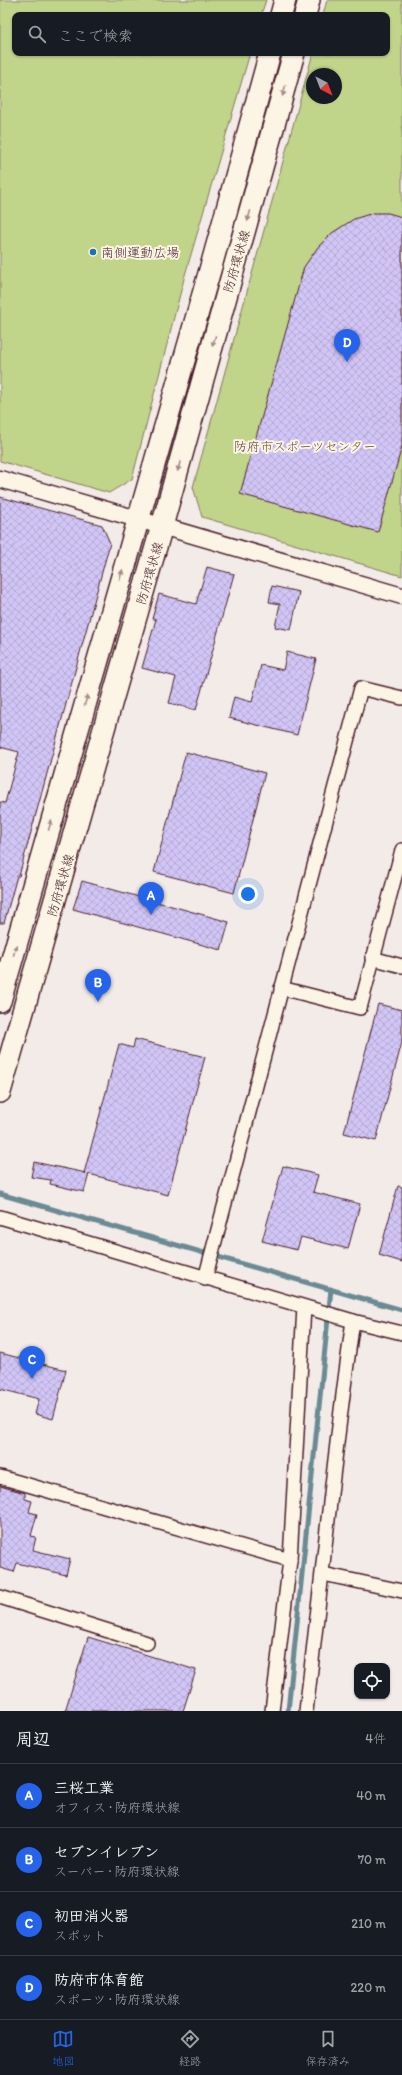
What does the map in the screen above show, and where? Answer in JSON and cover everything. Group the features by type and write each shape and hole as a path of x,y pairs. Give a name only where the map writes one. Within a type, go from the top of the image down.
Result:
{"main road":[{"path":"282,12 285,0"},
{"path":"306,12 309,0"},
{"name":"防府環状線","path":"0,1001 137,519 212,263 269,56"},
{"name":"防府環状線","path":"0,1092 162,526 293,56"}],"street":[{"path":"0,479 402,596"},
{"path":"205,1279 361,688 402,698"},
{"path":"281,988 360,1008 372,958 402,850"},
{"path":"372,958 402,966"},
{"path":"0,1217 205,1279 353,1321 402,1333"},
{"path":"272,1711 290,1560 304,1307"},
{"path":"306,1711 323,1574 342,1398 353,1321"},
{"path":"0,1477 290,1560"},
{"path":"323,1574 402,1592"},
{"path":"0,1597 147,1643"}],"green space":[{"name":"南側運動広場","path":"0,0 266,0 262,12 12,12 12,56 249,56 185,275 132,479 109,493 0,461"},
{"name":"防府市スポーツセンター","path":"327,0 402,0 402,576 202,517 193,487 306,78 306,104 342,104 342,68 309,68 312,56 390,56 390,12 324,12"}],"building":[{"path":"373,213 388,213 402,217 402,446 378,532 240,494 304,267 318,247 332,233 354,219"},
{"path":"0,497 102,525 110,543 19,876 17,876 4,923 0,923 0,802 5,803 19,752 0,747"},
{"path":"207,567 234,574 196,710 169,703 176,677 142,668 156,619 152,619 159,594 196,604"},
{"path":"272,586 299,592 291,630 275,627 280,604 269,602"},
{"path":"287,652 316,659 297,735 229,718 234,697 252,702 261,665 283,670"},
{"path":"186,752 265,773 234,893 154,872"},
{"path":"82,881 229,922 221,950 73,909"},
{"path":"378,1004 402,1010 402,1042 376,1141 344,1133"},
{"path":"135,1039 205,1057 168,1195 89,1174 84,1192 50,1184 51,1180 31,1177 34,1162 84,1173 119,1044 133,1048"},
{"path":"283,1166 318,1175 313,1192 360,1204 348,1249 301,1237 297,1250 262,1241"},
{"path":"398,1186 402,1187 402,1262 379,1255"},
{"path":"0,1353 66,1370 53,1419 35,1414 39,1399 0,1389"},
{"path":"0,1486 25,1493 25,1499 32,1501 29,1512 37,1514 31,1536 36,1537 33,1550 70,1559 66,1575 17,1563 14,1572 0,1568"},
{"path":"88,1637 196,1670 183,1711 65,1711"}],"waterway":[{"path":"0,1194 402,1310"},
{"path":"288,1711 331,1289"}],"place":[{"name":"南側運動広場","path":"93,252"},
{"name":"防府市体育館","path":"347,362"},
{"name":"三桜工業","path":"151,915"},
{"name":"セブンイレブン","path":"98,1002"},
{"name":"初田消火器","path":"32,1379"}]}
